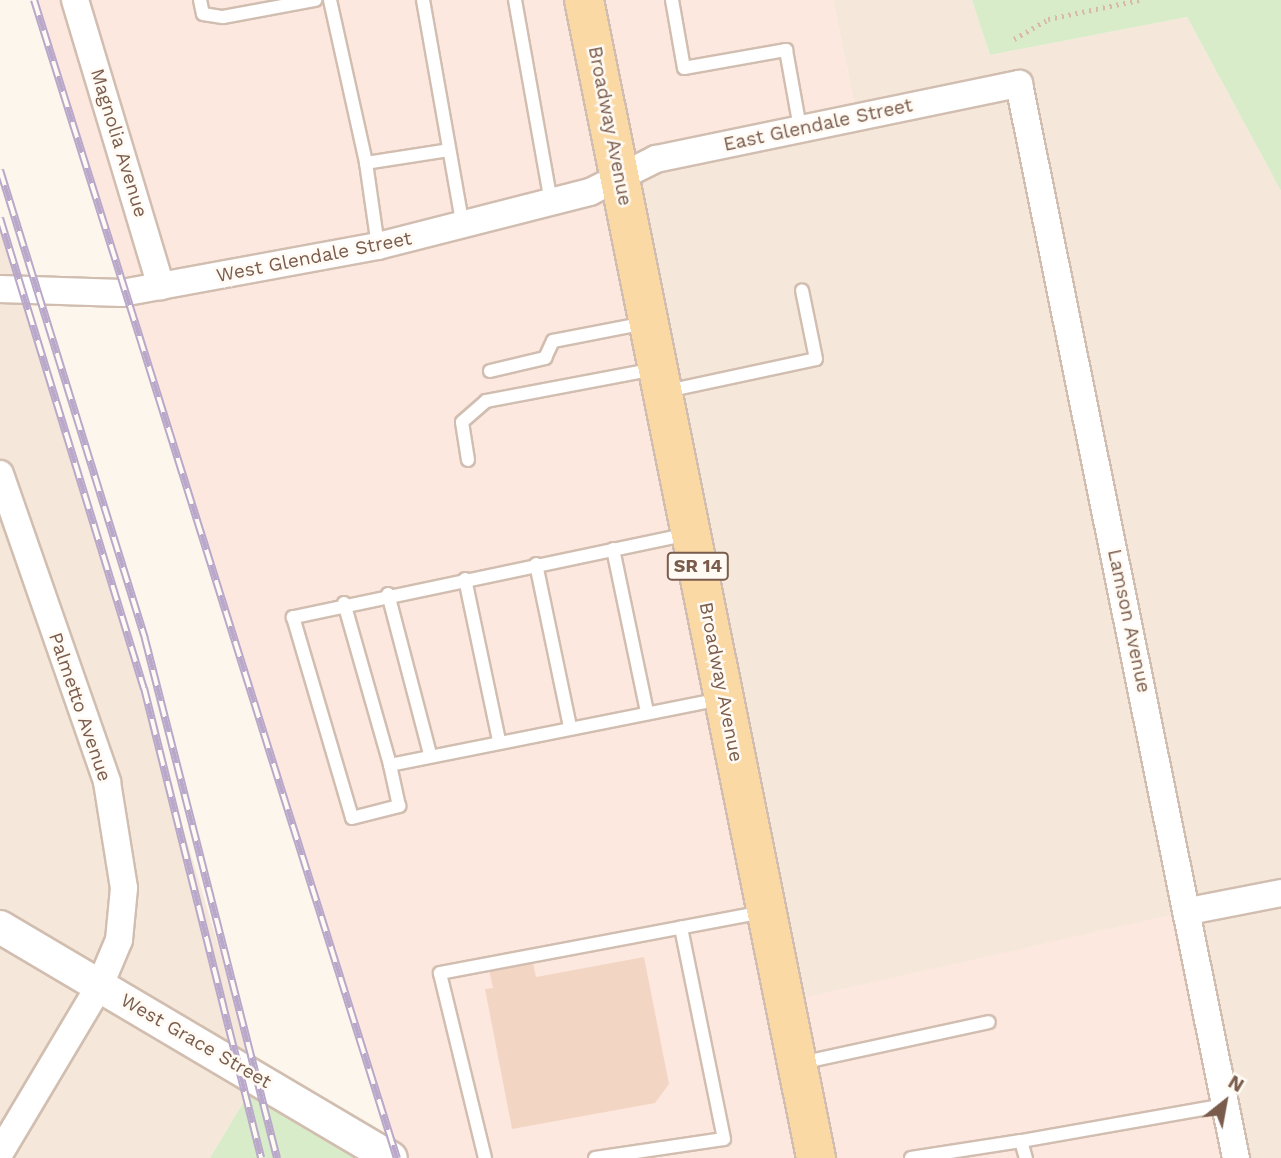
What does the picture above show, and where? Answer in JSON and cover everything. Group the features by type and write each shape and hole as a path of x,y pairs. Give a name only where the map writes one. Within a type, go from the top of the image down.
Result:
{"main road":[{"name":"Broadway Avenue","path":"584,0 816,1158"}],"street":[{"name":"Magnolia Avenue","path":"75,0 161,286"},
{"name":"East Glendale Street","path":"621,176 656,159 1019,84"},
{"name":"Lamson Avenue","path":"1019,84 1189,911 1236,1158"},
{"name":"West Glendale Street","path":"0,289 54,295 161,286 463,228 551,203 621,176"},
{"name":"Palmetto Avenue","path":"0,474 107,782 124,888 120,940 100,985 0,1153"},
{"path":"1189,911 1281,893"},
{"name":"West Grace Street","path":"0,927 391,1158"}],"lane":[{"path":"200,0 203,14 223,17 315,0"},
{"path":"330,0 366,163 378,246"},
{"path":"424,0 463,228"},
{"path":"515,0 551,203"},
{"path":"672,0 684,68 786,50 800,128"},
{"path":"366,163 449,150"},
{"path":"468,460 462,422 486,401 817,359 802,290"},
{"path":"490,371 545,358 553,341 650,323"},
{"path":"344,603 399,806 352,818 293,617 344,603 691,533"},
{"path":"612,549 647,712"},
{"path":"536,564 570,727"},
{"path":"465,579 499,741"},
{"path":"388,594 430,754"},
{"path":"390,765 430,754 724,698"},
{"path":"485,1158 440,974 766,911"},
{"path":"596,1158 724,1139 681,927"},
{"path":"797,1064 989,1022"},
{"path":"911,1158 1225,1105"},
{"path":"1021,1141 1026,1158"}],"path":[{"path":"1014,39 1048,19 1139,0"}],"shaded area":[{"path":"34,0 833,0 857,117 621,177 785,1002 1189,911 1236,1158 397,1158"},
{"path":"833,0 972,0 990,55 1187,17 1281,191 1281,1158 1236,1158 784,1002 621,176 857,117"},
{"path":"0,218 258,1078 210,1158 0,1158"}],"green space":[{"path":"972,0 1281,0 1281,191 1187,17 990,55"},
{"path":"258,1078 391,1158 210,1158"}],"building":[{"path":"644,957 669,1084 655,1103 512,1129 485,989 493,988 488,966 532,958 536,977"}],"railway":[{"path":"34,0 397,1158"},
{"path":"0,170 145,639 277,1158"},
{"path":"0,218 144,688 261,1158"}]}
